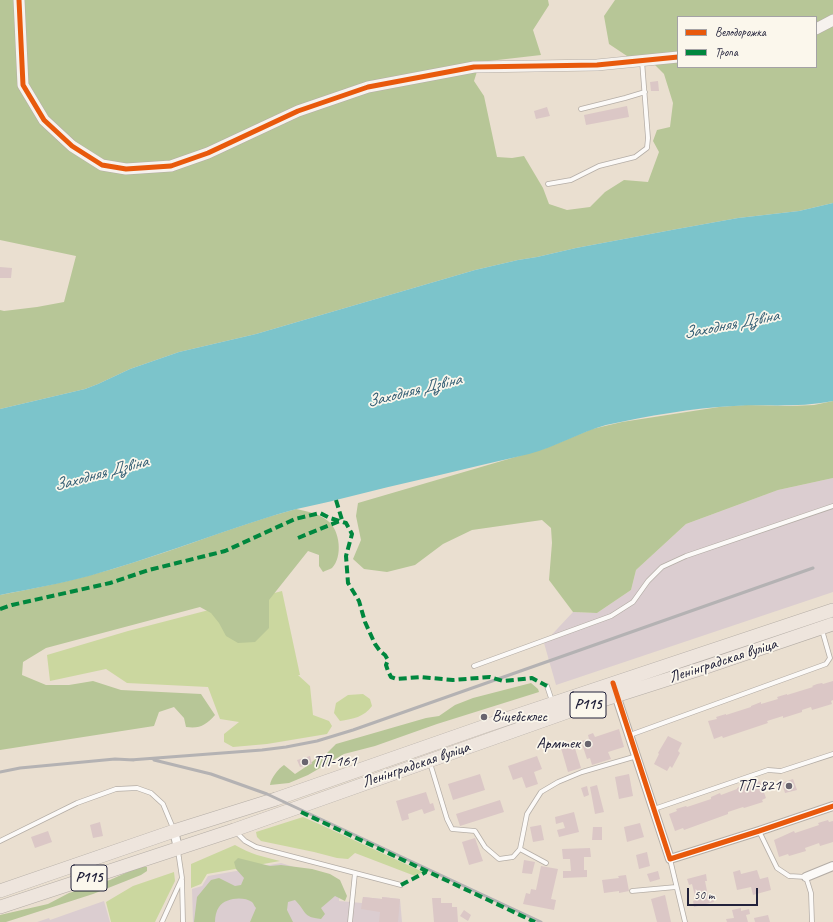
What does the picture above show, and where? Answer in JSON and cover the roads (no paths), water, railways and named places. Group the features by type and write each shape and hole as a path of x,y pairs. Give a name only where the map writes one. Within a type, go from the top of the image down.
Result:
{"main road":[{"name":"Ленінградская вуліца","path":"0,907 234,830 430,760 743,640 833,610"},
{"name":"Ленінградская вуліца","path":"0,891 174,831 276,799 553,703 615,689 747,654 827,626"}],"street":[{"path":"19,0 23,85 44,120 72,146 102,165 126,169 171,166 208,153 298,112 368,87 474,68 597,65 677,57"},
{"path":"817,28 833,20"},
{"path":"743,640 747,654"},
{"path":"615,689 670,859 833,806"},
{"path":"174,831 178,848"},
{"path":"806,877 833,866"}],"lane":[{"path":"548,184 571,180 599,166 635,157 647,148 648,138 642,60"},
{"path":"581,109 645,92"},
{"path":"474,666 611,616 633,602 648,581 662,567 686,556 833,506"},
{"path":"630,735 826,664 830,658 827,626"},
{"path":"547,686 553,703"},
{"path":"654,809 768,770 781,771 833,754"},
{"path":"430,760 452,829 475,831 485,847 500,859 513,857 520,849 527,814 541,792 558,782 576,775 636,756"},
{"path":"0,841 77,803 116,789 137,788 151,793 163,804 174,831"},
{"path":"234,830 245,841 256,847 401,885"},
{"path":"759,831 777,868 789,876 806,877 811,893 812,922"},
{"path":"178,848 182,878 183,922"},
{"path":"520,849 546,863"},
{"path":"670,859 684,922"},
{"path":"350,922 355,873"},
{"path":"162,922 182,878"},
{"path":"632,892 676,887"}],"water":[{"name":"Заходняя Дзвіна","path":"833,203 833,401 808,404 718,407 654,416 606,425 549,448 529,454 287,512 89,576 0,595 0,409 85,389 130,369 179,352 256,334 475,270 576,248 677,229 738,218 799,211"}],"railway":[{"path":"130,760 262,750 317,741 353,730 813,568"},
{"path":"0,772 20,768 115,759 134,760"},
{"path":"154,760 211,774 267,794 541,922"}],"place":[{"name":"Віцебсклес","path":"484,717"},
{"name":"Армтек","path":"588,744"},
{"name":"ТП-161","path":"305,762"},
{"name":"ТП-821","path":"789,786"}]}
